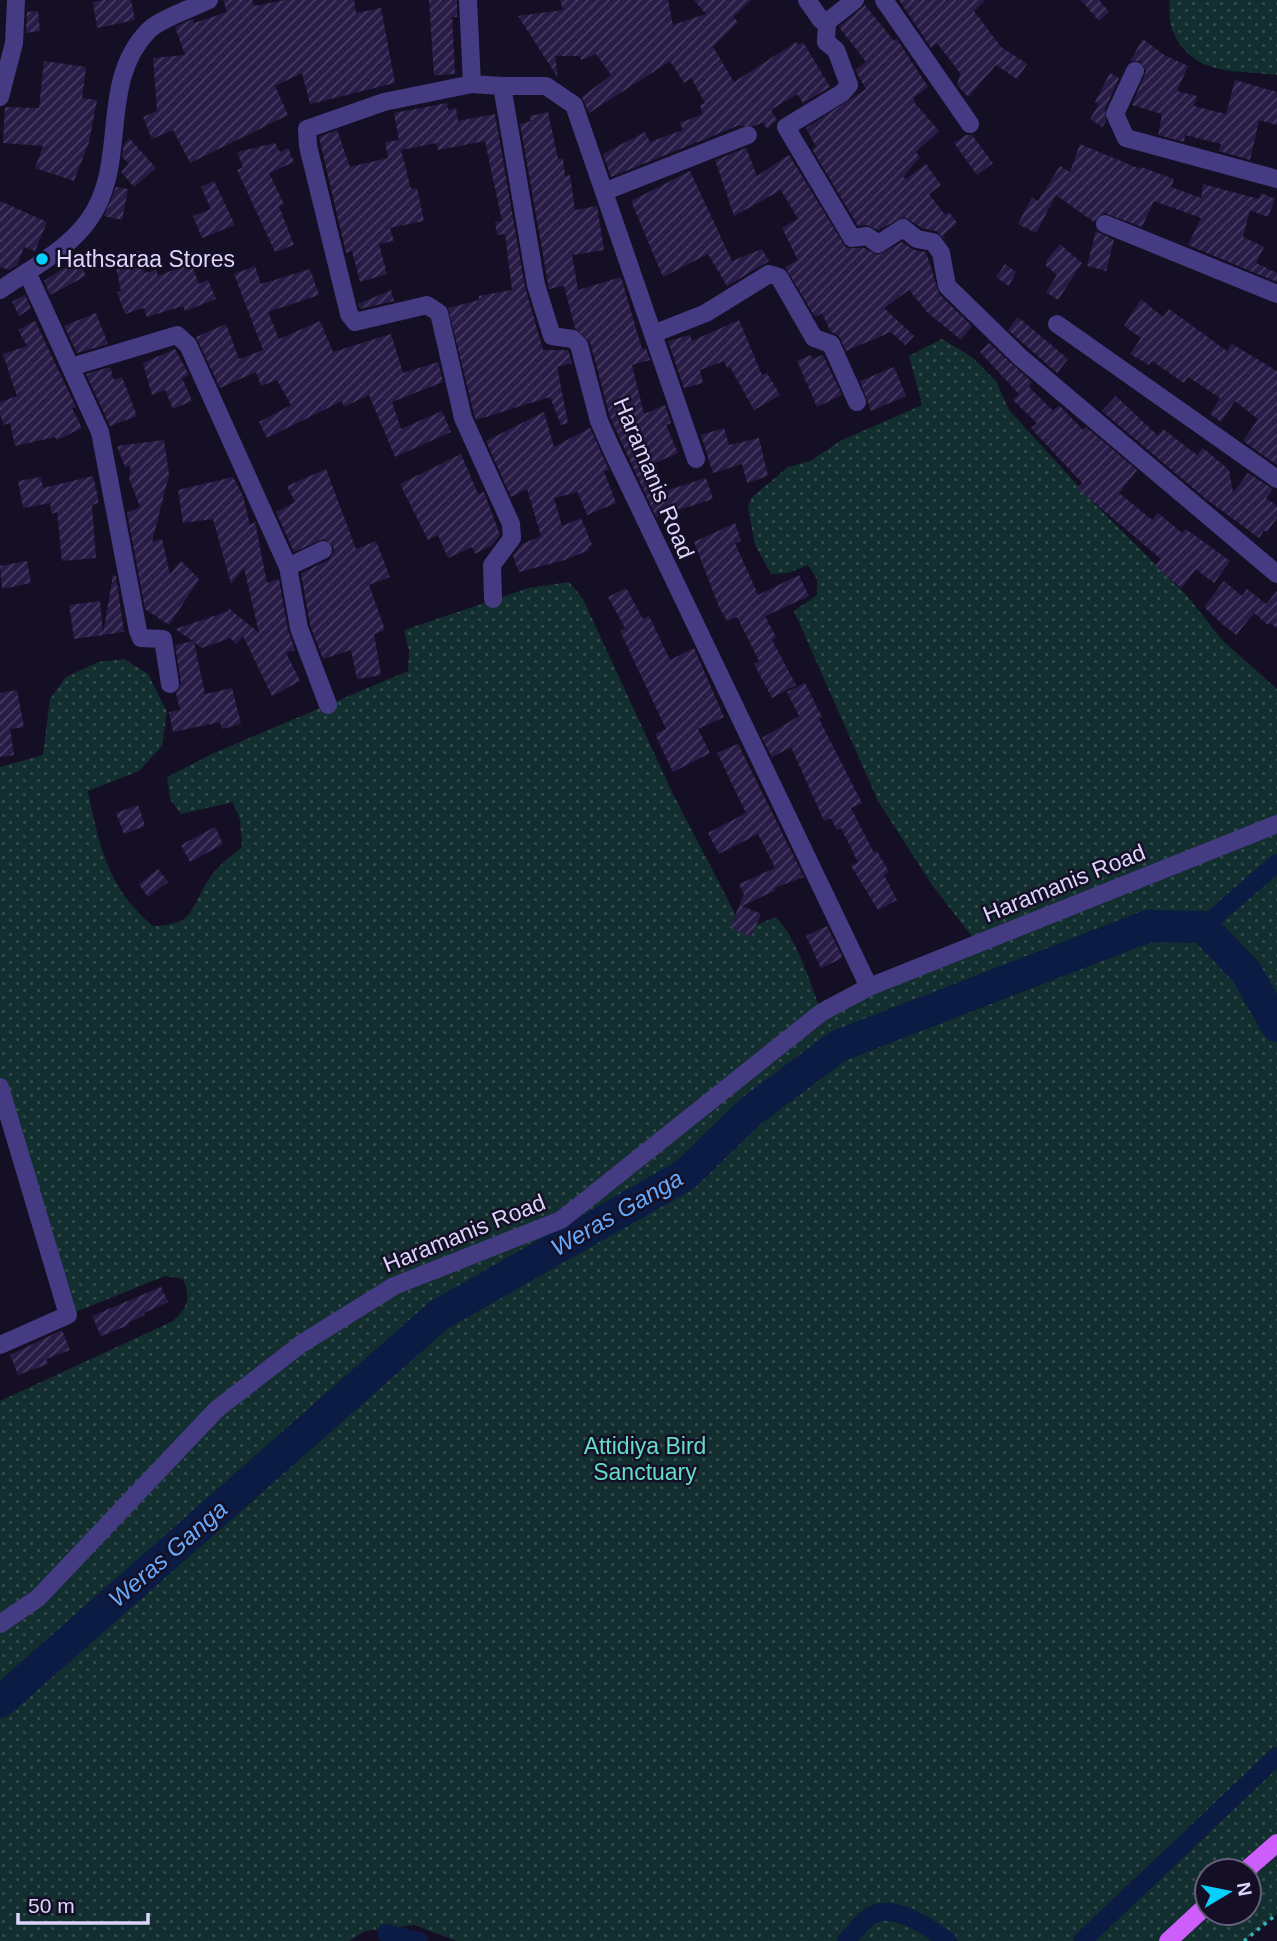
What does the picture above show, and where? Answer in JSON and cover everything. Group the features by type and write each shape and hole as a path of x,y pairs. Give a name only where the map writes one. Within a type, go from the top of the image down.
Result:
{"main road":[{"path":"1261,1857 1277,1843"},
{"path":"1168,1941 1193,1918"}],"street":[{"path":"0,97 14,43 16,0"},
{"path":"0,290 27,272 88,221 110,169 120,75 149,29 209,0"},
{"path":"468,0 472,84"},
{"path":"807,0 821,20 827,22"},
{"path":"855,0 827,22 826,42 836,50 849,85 842,93 786,127 852,239 867,236 878,244 903,228 917,239 933,242 941,253 947,286 1012,349 1277,574"},
{"path":"884,0 970,124"},
{"path":"1135,71 1115,114 1126,138 1277,179"},
{"path":"493,599 492,565 512,538 511,524 463,418 439,313 427,305 355,322 349,313 308,146 307,129 384,103 472,84 546,86 573,105 606,191 696,459"},
{"name":"Haramanis Road","path":"502,86 536,285 552,336 573,339 579,345 599,421 611,448 869,987"},
{"path":"606,191 748,135"},
{"path":"1105,224 1277,294"},
{"path":"27,272 100,432 138,631 141,638 163,639 170,684"},
{"path":"653,334 706,313 769,274 779,277 814,338 831,344 857,402"},
{"path":"1057,324 1277,479"},
{"path":"71,367 177,335 188,345 288,566 299,628 328,705"},
{"path":"288,566 323,550"},
{"name":"Haramanis Road","path":"0,1625 38,1598 217,1409 301,1344 394,1286 561,1220 821,1012 869,987 1277,824"},
{"path":"0,1087 68,1315 0,1345"}],"path":[{"path":"1244,1941 1277,1914"}],"green space":[{"path":"1170,0 1277,0 1277,75 1219,69 1192,57 1184,50 1173,32"},
{"name":"Attidiya Bird Sanctuary","path":"942,339 972,357 996,381 1009,410 1094,503 1188,597 1222,640 1277,689 1277,1914 1263,1925 1263,1857 1193,1857 1193,1927 1261,1927 1244,1941 457,1941 414,1925 365,1931 349,1941 0,1941 0,1401 173,1321 185,1307 187,1291 183,1279 165,1276 68,1315 0,1087 0,767 43,755 50,699 66,677 98,662 124,659 148,674 167,712 162,746 139,771 88,791 102,848 125,897 153,926 176,923 189,915 214,872 242,847 240,820 233,802 181,814 170,799 167,777 214,753 408,671 409,651 404,630 529,588 569,582 583,599 673,794 744,931 775,917 783,925 808,975 821,1011 977,943 932,885 878,801 794,611 817,595 817,579 808,565 788,573 771,574 755,545 748,507 752,497 788,467 810,461 842,440 922,405 909,356"}],"building":[{"path":"131,0 135,20 97,28 93,2"},
{"path":"223,0 252,0 254,6 285,0 354,0 356,13 381,8 395,83 310,104 302,73 275,86 288,115 190,163 173,130 152,139 143,117 157,111 153,58 185,55 175,27 193,19 194,23 227,12"},
{"path":"429,0 457,0 457,17 452,17 455,74 434,75"},
{"path":"560,0 668,0 673,25 706,14 694,0 751,0 733,17 738,22 713,47 734,82 796,42 798,45 803,42 830,87 803,103 797,94 771,110 777,120 767,129 763,122 755,126 737,126 611,177 603,154 645,132 650,142 683,130 680,123 703,114 700,105 705,103 691,78 684,83 670,61 589,113 582,97 611,75 596,54 581,60 580,56 555,56 558,78 518,16 563,10"},
{"path":"899,0 985,0 974,11 1001,47 1027,64 1017,79 996,65 968,97 957,85 960,73 937,43 931,48"},
{"path":"1081,0 1099,0 1109,12 1099,21"},
{"path":"865,5 894,41 897,39 928,87 914,97 914,102 939,131 916,152 920,157 903,177 906,179 926,164 941,185 929,194 945,215 949,212 957,223 943,235 946,241 936,231 922,228 904,217 878,230 866,225 858,226 812,149 816,147 806,128 866,89 855,70 866,62 839,27"},
{"path":"38,11 40,31 26,33 27,12"},
{"path":"1143,39 1164,55 1188,66 1177,91 1197,96 1194,106 1226,114 1235,80 1277,92 1277,125 1259,120 1250,160 1219,151 1221,144 1185,135 1184,142 1158,135 1162,114 1132,105 1146,71 1140,61 1130,61"},
{"path":"44,61 86,67 82,98 97,100 89,142 74,181 35,168 43,146 3,143 5,107 39,108"},
{"path":"1110,73 1119,78 1105,109 1106,121 1102,127 1090,119 1099,104 1095,102"},
{"path":"447,103 448,110 456,108 458,121 495,114 525,287 543,350 568,350 572,363 557,367 568,423 561,425 550,397 476,420 474,414 448,308 479,300 479,296 512,290 505,234 497,235 495,222 502,221 485,141 438,150 436,143 401,150 411,189 417,188 424,221 390,228 394,241 379,244 387,274 360,282 352,251 346,253 319,137 337,130 350,167 388,158 385,142 399,140 394,113"},
{"path":"548,112 558,159 563,158 565,176 570,175 575,210 597,206 604,250 572,255 578,290 621,277 642,349 646,348 650,360 632,365 644,414 665,405 671,423 666,425 678,453 655,463 665,491 706,478 713,499 656,517 610,417 590,342 575,328 564,286 549,289 520,124 531,121 530,116"},
{"path":"966,135 972,135 993,163 977,175 954,143"},
{"path":"130,139 156,168 134,187 121,172 129,164 122,157 124,144"},
{"path":"275,143 280,152 288,148 294,162 269,173 284,204 279,206 294,245 275,252 237,170 243,167 237,152"},
{"path":"1080,144 1140,169 1141,167 1174,179 1171,187 1201,198 1203,184 1259,199 1261,193 1275,199 1268,217 1250,210 1243,237 1264,247 1256,263 1277,273 1277,282 1188,245 1201,218 1154,201 1142,227 1104,213 1094,222 1056,195 1036,233 1018,224 1032,197 1038,201 1060,166 1070,172"},
{"path":"746,148 757,176 789,155 846,248 864,248 878,255 902,242 914,250 926,252 939,294 972,326 961,340 927,312 909,290 884,308 914,336 905,345 891,332 846,351 839,336 830,331 822,313 815,317 785,267 798,260 782,228 798,219 781,190 734,216 715,160"},
{"path":"690,171 732,261 762,249 769,261 727,286 708,254 663,277 631,201"},
{"path":"214,181 235,225 202,238 193,216 211,209 201,187"},
{"path":"116,187 128,189 122,220 104,216"},
{"path":"0,201 47,222 35,251 24,247 17,265 9,270 0,267"},
{"path":"1096,231 1114,240 1106,271 1087,266"},
{"path":"1060,244 1082,263 1058,300 1046,292 1057,275 1046,266 1046,261"},
{"path":"140,251 145,273 156,270 158,276 191,263 199,284 208,280 216,299 185,311 183,306 147,317 144,308 125,314 117,292 121,291 114,257"},
{"path":"78,259 86,276 50,295 44,281"},
{"path":"1005,264 1016,272 1009,286 996,277"},
{"path":"255,266 261,284 310,269 319,295 268,312 279,339 320,321 333,352 391,334 403,373 438,362 443,382 392,402 401,429 442,411 451,432 395,457 369,395 344,407 342,401 267,438 259,422 291,405 277,380 261,386 256,372 220,388 196,337 226,324 239,359 263,350 234,274"},
{"path":"391,290 394,301 360,309 358,304"},
{"path":"25,295 31,308 19,316 12,302"},
{"path":"1141,299 1163,317 1169,309 1227,351 1232,344 1277,371 1277,465 1243,441 1258,419 1235,401 1221,422 1210,414 1220,398 1188,377 1184,383 1152,361 1149,365 1130,354 1141,338 1124,326"},
{"path":"96,313 108,344 77,353 64,326"},
{"path":"1018,317 1068,359 1057,373 1008,330"},
{"path":"739,320 762,375 767,373 780,395 754,410 724,361 700,370 703,383 684,388 668,341 690,335 692,341"},
{"path":"35,321 76,407 72,408 82,428 57,440 55,437 15,446 10,423 4,425 0,415 0,402 17,396 3,354 27,346 18,330"},
{"path":"989,343 1032,382 1029,387 1053,411 1059,405 1083,430 1086,427 1137,470 1119,493 1152,520 1158,513 1182,533 1186,529 1230,561 1214,583 1196,569 1181,588 1155,566 1161,559 1077,488 1082,483 1031,428 1037,423 1013,400 1019,394 980,352"},
{"path":"175,349 189,375 182,378 192,401 173,409 165,390 152,395 143,363"},
{"path":"811,355 813,359 823,355 842,395 817,407 797,361"},
{"path":"110,367 114,380 122,377 137,416 110,426 86,374"},
{"path":"894,367 906,396 871,411 860,381"},
{"path":"1116,396 1158,436 1163,429 1197,455 1203,448 1229,470 1233,493 1248,473 1273,489 1266,498 1277,506 1277,518 1267,532 1264,530 1259,538 1206,499 1102,411"},
{"path":"544,412 554,447 590,428 609,470 604,471 616,503 587,515 578,492 554,498 562,526 581,518 592,545 588,547 589,550 565,560 519,572 513,556 522,544 541,536 527,489 511,497 486,441"},
{"path":"724,428 729,445 759,438 768,476 747,483 742,464 713,473 701,435"},
{"path":"164,440 169,475 152,542 162,539 170,574 181,561 199,579 169,625 145,609 127,513 140,507 129,478 131,466 125,467 117,446"},
{"path":"461,454 478,494 484,492 500,535 492,545 475,554 472,547 448,558 438,535 428,540 400,484"},
{"path":"326,469 356,549 376,541 390,577 369,585 385,630 374,634 381,675 357,679 351,650 323,659 310,625 301,573 329,560 334,551 333,546 323,539 294,552 276,512 295,502 287,486"},
{"path":"93,476 98,497 98,503 92,505 96,558 62,561 57,512 52,514 50,503 23,508 18,481 41,477 43,488"},
{"path":"233,477 243,496 250,525 255,522 267,583 279,579 288,630 295,650 286,653 300,681 272,696 243,636 236,644 230,638 202,648 194,642 205,694 232,688 241,724 222,729 220,722 173,732 169,712 180,710 176,693 181,683 175,645 193,641 175,629 229,611 227,607 259,633 244,568 231,584 213,519 183,523 178,490"},
{"path":"735,523 741,541 735,543 758,595 799,575 809,596 765,616 776,637 772,640 796,685 772,698 754,664 759,661 737,617 727,621 719,607 694,542"},
{"path":"27,561 31,583 2,589 0,566"},
{"path":"113,575 116,576 124,632 74,639 69,605 100,601 103,634"},
{"path":"1224,581 1242,596 1247,589 1266,604 1277,591 1277,628 1270,623 1268,625 1254,613 1236,635 1221,623 1204,607"},
{"path":"626,588 643,619 649,616 670,660 694,648 724,717 698,729 710,753 673,772 655,734 666,729 620,631 625,628 608,597"},
{"path":"805,683 822,717 819,719 862,803 851,808 874,853 877,851 889,872 884,875 897,900 878,910 851,866 858,862 841,828 837,830 831,818 824,821 791,747 772,757 762,738 799,716 787,692"},
{"path":"17,690 24,727 10,729 14,755 0,757 0,693"},
{"path":"738,744 804,877 774,888 776,890 742,906 761,914 751,937 730,928 744,894 739,884 775,868 758,834 719,854 708,833 746,813 717,753"},
{"path":"138,805 145,826 124,834 116,813"},
{"path":"215,827 223,844 190,862 181,845"},
{"path":"158,869 168,882 148,897 139,884"},
{"path":"827,926 843,958 821,968 806,936"},
{"path":"161,1287 168,1302 144,1313 145,1315 128,1323 129,1325 101,1336 92,1316"},
{"path":"62,1330 70,1350 46,1359 48,1364 18,1375 10,1355"}],"waterway":[{"path":"1203,927 1277,863"},
{"name":"Weras Ganga","path":"0,1702 439,1315 685,1175 751,1111 838,1046 1148,926 1203,927 1246,972 1277,1026"},
{"path":"1082,1941 1277,1756"},
{"path":"846,1941 869,1917 888,1912 910,1918 948,1941"},
{"path":"386,1933 419,1941"}],"place":[{"name":"Hathsaraa Stores","path":"42,259"}]}
